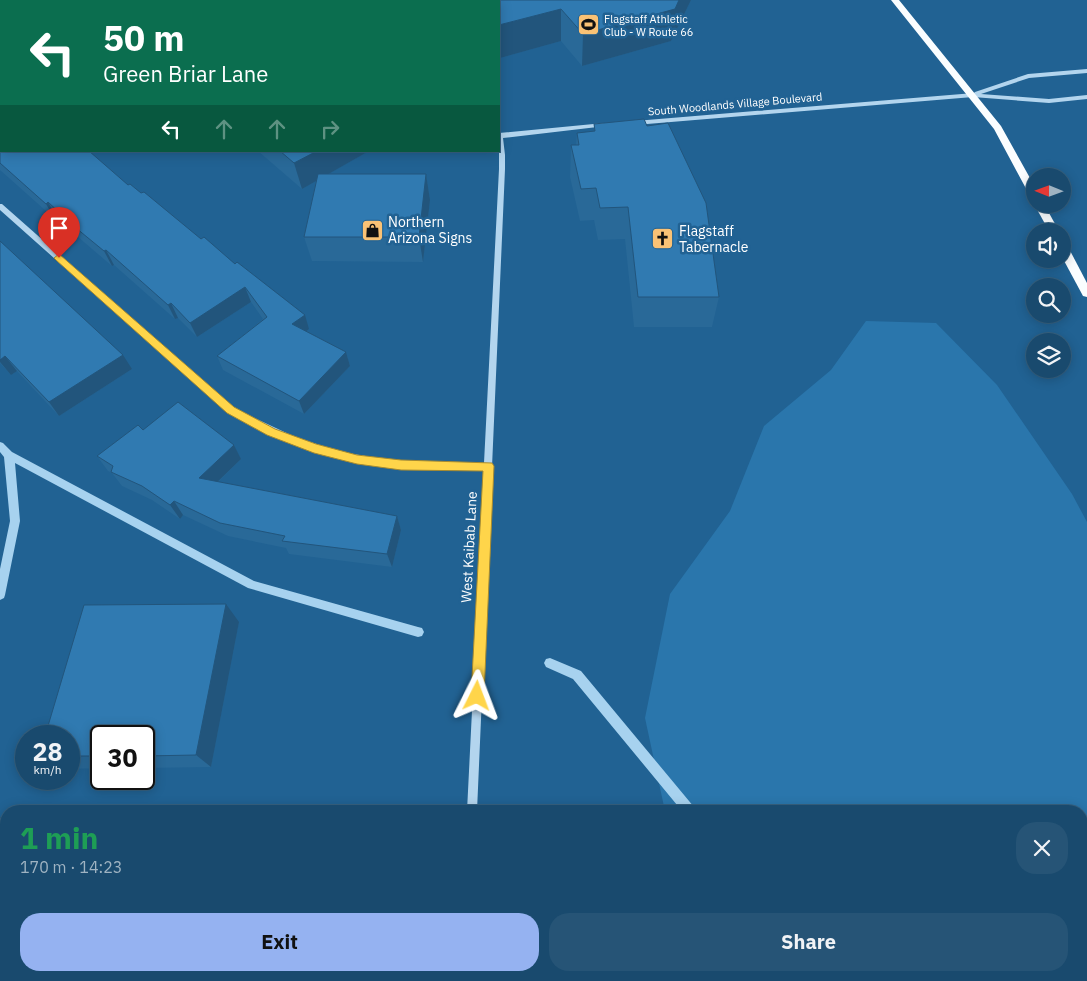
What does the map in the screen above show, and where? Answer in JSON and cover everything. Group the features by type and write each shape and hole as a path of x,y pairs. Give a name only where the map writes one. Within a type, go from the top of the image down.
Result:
{"main road":[{"path":"894,0 998,128 1026,179"},
{"path":"1071,263 1087,293"}],"street":[{"name":"South Woodlands Village Boulevard","path":"972,95 1028,76 1087,71"},
{"name":"South Woodlands Village Boulevard","path":"626,124 972,95 1049,101 1087,97"},
{"path":"500,135 616,124"},
{"name":"West Kaibab Lane","path":"472,805 502,162 500,144"},
{"path":"0,206 230,410 271,432 314,448 357,459 401,465 488,466"}],"shaded area":[{"path":"866,321 936,323 997,385 1072,494 1087,522 1087,805 664,805 645,718 670,594 730,511 764,426 831,370"}],"building":[{"path":"500,0 679,0 675,9 583,34 561,9 500,25"},
{"name":"Flagstaff Tabernacle","path":"644,119 647,126 668,123 706,203 719,297 638,297 628,207 600,208 596,188 581,189 571,145 579,145 577,133 595,131 594,124"},
{"path":"0,152 90,152 128,185 130,184 141,193 144,192 201,239 204,237 235,264 237,262 305,315 292,324 346,352 299,401 217,356 267,317 245,287 190,323 171,303 168,305 106,250 104,251 76,228 48,202 46,204 0,163"},
{"path":"281,152 315,152 294,163"},
{"path":"318,174 426,174 419,237 304,237"},
{"path":"0,241 123,355 49,402 5,356 0,360"},
{"path":"178,402 234,445 199,478 397,516 387,554 282,541 285,536 220,523 174,501 170,505 142,486 111,472 113,466 97,456 138,425 143,430"},
{"path":"226,604 196,755 155,756 155,725 90,725 90,756 80,756 80,725 48,725 84,605"}],"waterway":[{"path":"0,446 9,455"},
{"path":"0,595 15,521 9,455"},
{"path":"9,455 252,585 418,632"},
{"path":"550,663 577,675 685,805"}],"place":[{"name":"Flagstaff Athletic Club - W Route 66","path":"588,25"},
{"name":"Northern Arizona Signs","path":"372,230"},
{"name":"Flagstaff Tabernacle","path":"663,239"}],"route":[{"path":"59,258 230,410 271,432 314,448 357,459 401,465 488,466 477,696"}]}
